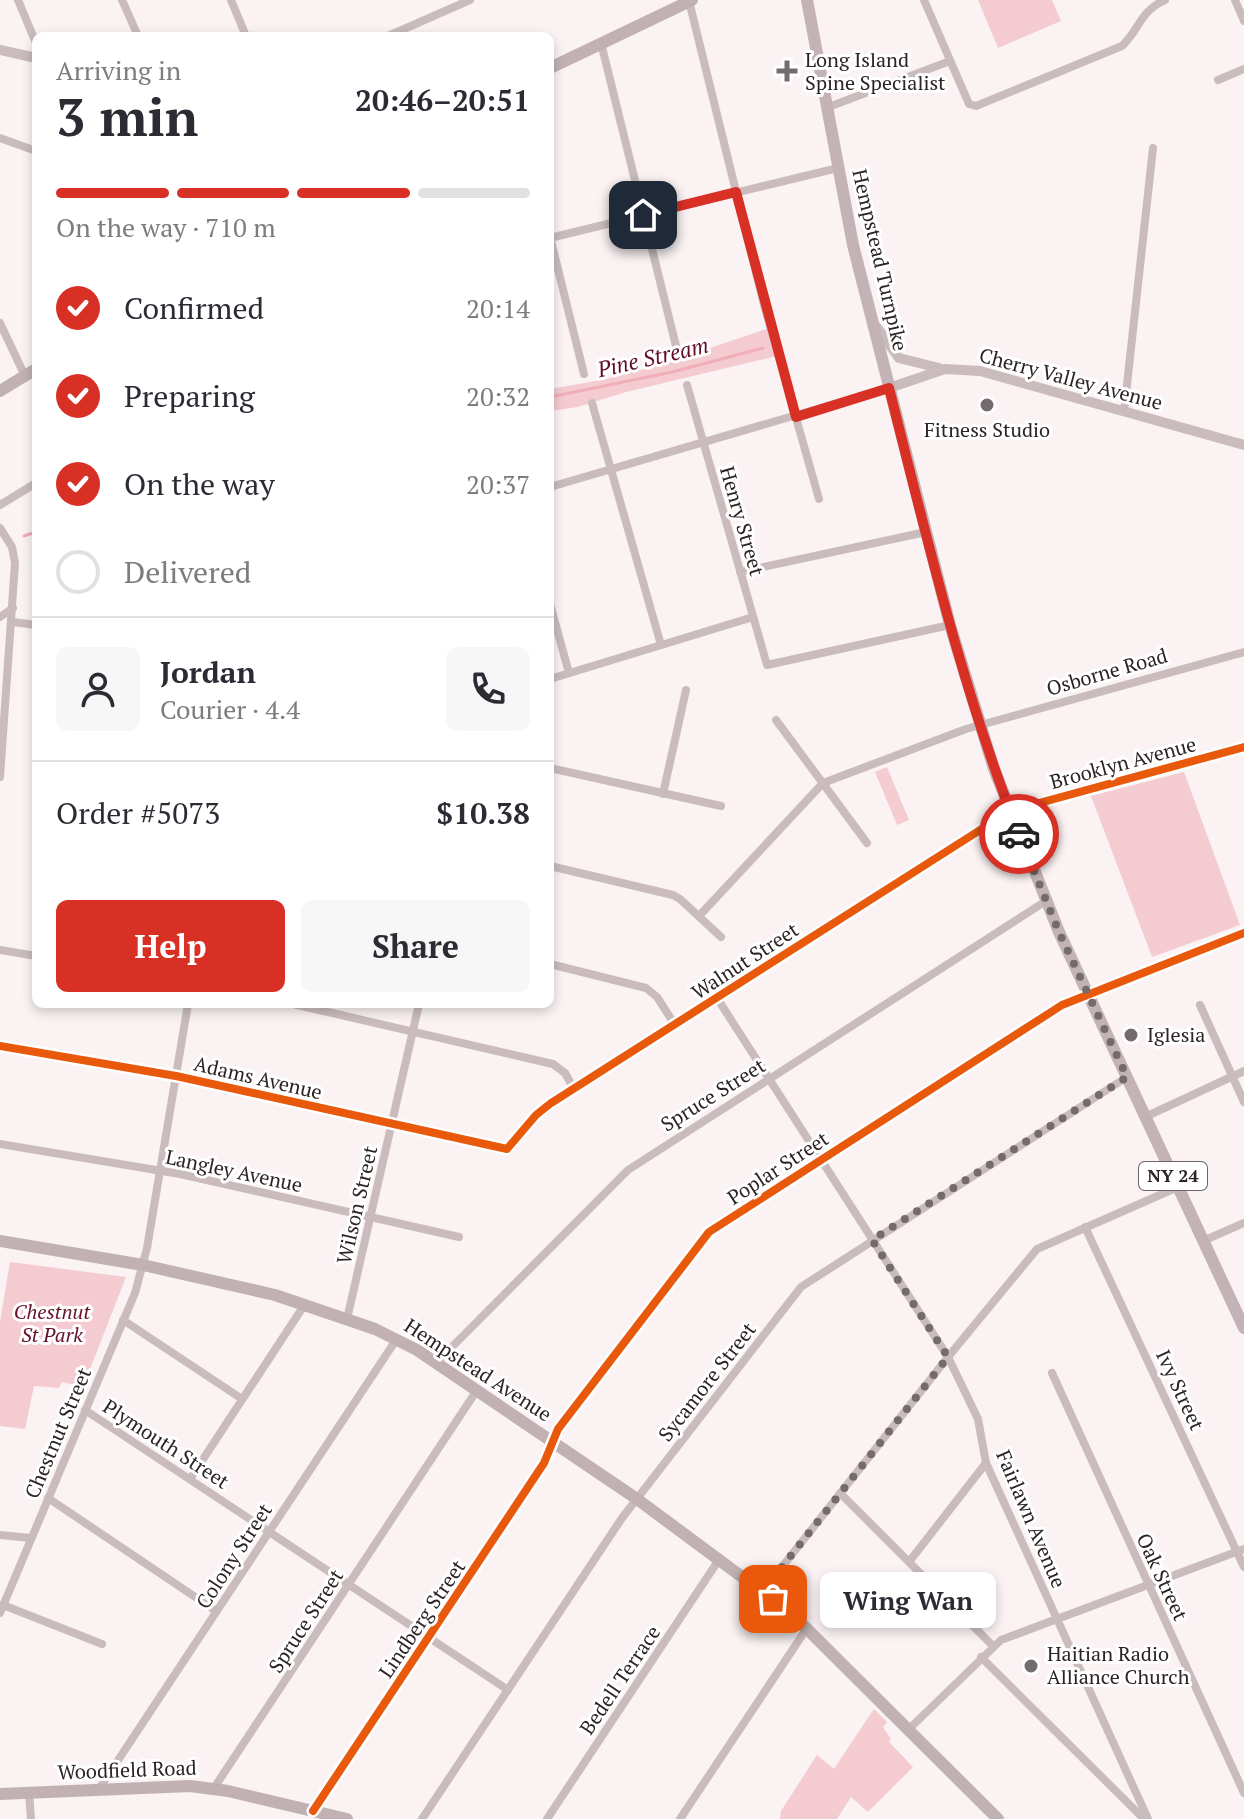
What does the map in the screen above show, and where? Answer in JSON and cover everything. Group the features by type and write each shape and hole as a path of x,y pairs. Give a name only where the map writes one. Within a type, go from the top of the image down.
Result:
{"main road":[{"name":"Hempstead Turnpike","path":"807,0 853,245 950,625 980,725 1046,901 1244,1328"},
{"path":"554,66 690,1"},
{"path":"0,391 30,372"},
{"name":"Hempstead Avenue","path":"0,1241 143,1265 305,1304 396,1340 436,1363 637,1499 720,1558 808,1627 998,1819"},
{"name":"Woodfield Road","path":"0,1794 160,1786 214,1788 305,1813 347,1819"}],"street":[{"path":"18,0 32,33"},
{"path":"122,0 136,32"},
{"path":"231,0 244,32"},
{"path":"397,32 470,0"},
{"path":"924,0 969,104 984,105 1122,46 1144,14 1165,0"},
{"path":"1235,0 1244,21"},
{"path":"690,1 736,192 819,499"},
{"path":"601,43 678,354"},
{"path":"0,50 32,57"},
{"path":"826,108 950,61"},
{"path":"1218,80 1244,69"},
{"path":"0,138 32,150"},
{"path":"1124,412 1153,148"},
{"path":"554,237 838,168"},
{"path":"554,254 584,374"},
{"path":"874,322 899,358 945,369"},
{"path":"0,323 30,372"},
{"name":"Cherry Valley Avenue","path":"889,388 945,369 980,371 1244,445"},
{"name":"Henry Street","path":"687,385 767,665 950,625"},
{"path":"554,486 889,388"},
{"path":"592,403 661,645"},
{"path":"0,505 32,485"},
{"path":"0,528 14,553 13,622 0,777"},
{"path":"740,572 926,532"},
{"path":"0,617 13,608"},
{"path":"554,678 753,617"},
{"path":"554,619 569,673"},
{"path":"13,622 32,624"},
{"name":"Osborne Road","path":"823,783 980,725 1244,652"},
{"path":"663,794 686,690"},
{"path":"776,720 867,843"},
{"name":"Brooklyn Avenue","path":"1010,811 1244,747"},
{"path":"554,769 721,806"},
{"path":"699,916 823,783"},
{"name":"Walnut Street","path":"507,1149 536,1115 574,1089 1010,811"},
{"path":"554,867 673,895 721,937"},
{"name":"Spruce Street","path":"436,1363 628,1170 1046,901"},
{"name":"Poplar Street","path":"552,1442 558,1429 709,1232 1062,1005 1244,933"},
{"path":"0,950 32,955"},
{"path":"554,965 646,988 657,997 675,1025"},
{"name":"Fairlawn Avenue","path":"717,998 948,1357 978,1419 986,1463 1146,1819"},
{"path":"1200,1005 1244,1102"},
{"name":"Chestnut Street","path":"2,1609 143,1265 187,1008"},
{"path":"310,1008 553,1064 565,1073 574,1089"},
{"name":"Wilson Street","path":"347,1319 418,1008"},
{"name":"Adams Avenue","path":"0,1046 176,1076 507,1149"},
{"path":"1145,1117 1244,1071"},
{"name":"Sycamore Street","path":"422,1819 637,1499 801,1287 1127,1077"},
{"name":"Langley Avenue","path":"0,1144 160,1171 459,1237"},
{"path":"763,1591 1037,1249 1178,1187"},
{"path":"1203,1241 1244,1223"},
{"name":"Ivy Street","path":"1085,1227 1241,1551 1244,1567"},
{"path":"190,1479 305,1304"},
{"path":"123,1320 242,1399"},
{"name":"Colony Street","path":"99,1789 396,1340"},
{"name":"Oak Street","path":"1052,1373 1244,1793"},
{"name":"Spruce Street","path":"214,1788 477,1390"},
{"name":"Plymouth Street","path":"85,1410 508,1690"},
{"name":"Lindberg Street","path":"305,1813 429,1637 544,1463 552,1442"},
{"path":"909,1562 986,1463"},
{"path":"840,1493 992,1645"},
{"path":"48,1498 216,1611"},
{"path":"0,1535 31,1538"},
{"path":"909,1729 992,1645 1010,1635 1241,1551"},
{"name":"Bedell Terrace","path":"547,1819 720,1558"},
{"path":"2,1609 102,1644"},
{"path":"680,1819 808,1627"},
{"path":"981,1657 1146,1819"},
{"path":"29,1793 31,1819"}],"green space":[{"path":"978,0 1052,0 1061,21 998,48"},
{"path":"769,328 777,356 554,410 554,388 692,357"},
{"path":"887,767 909,820 897,825 875,772"},
{"path":"1184,772 1240,925 1152,957 1091,796"},
{"name":"Chestnut St Park","path":"10,1262 126,1277 83,1387 62,1382 59,1388 34,1386 25,1429 0,1426 0,1322"},
{"path":"874,1709 887,1722 883,1727 891,1739 889,1742 913,1767 868,1812 851,1797 837,1819 780,1819 781,1811 817,1755 834,1769"}],"waterway":[{"name":"Pine Stream","path":"554,396 672,372 763,348"},
{"name":"Pine Stream","path":"24,536 32,533"}],"cycle path":[{"path":"0,1046 176,1076 507,1149 536,1115 551,1103 1010,811 1244,747"},
{"path":"313,1811 544,1463 558,1429 709,1232 1062,1005 1244,933"}],"way so far":[{"path":"773,1599 763,1591 948,1357 872,1240 1127,1077 1059,932 1019,834"}],"place":[{"name":"Long Island Spine Specialist","path":"787,71"},
{"name":"Fitness Studio","path":"987,405"},
{"name":"Iglesia","path":"1131,1035"},
{"name":"Wing Wan","path":"773,1599"},
{"name":"Haitian Radio Alliance Church","path":"1031,1666"}],"route":[{"path":"643,215 736,192 796,417 889,388 968,688 1019,834"}]}
